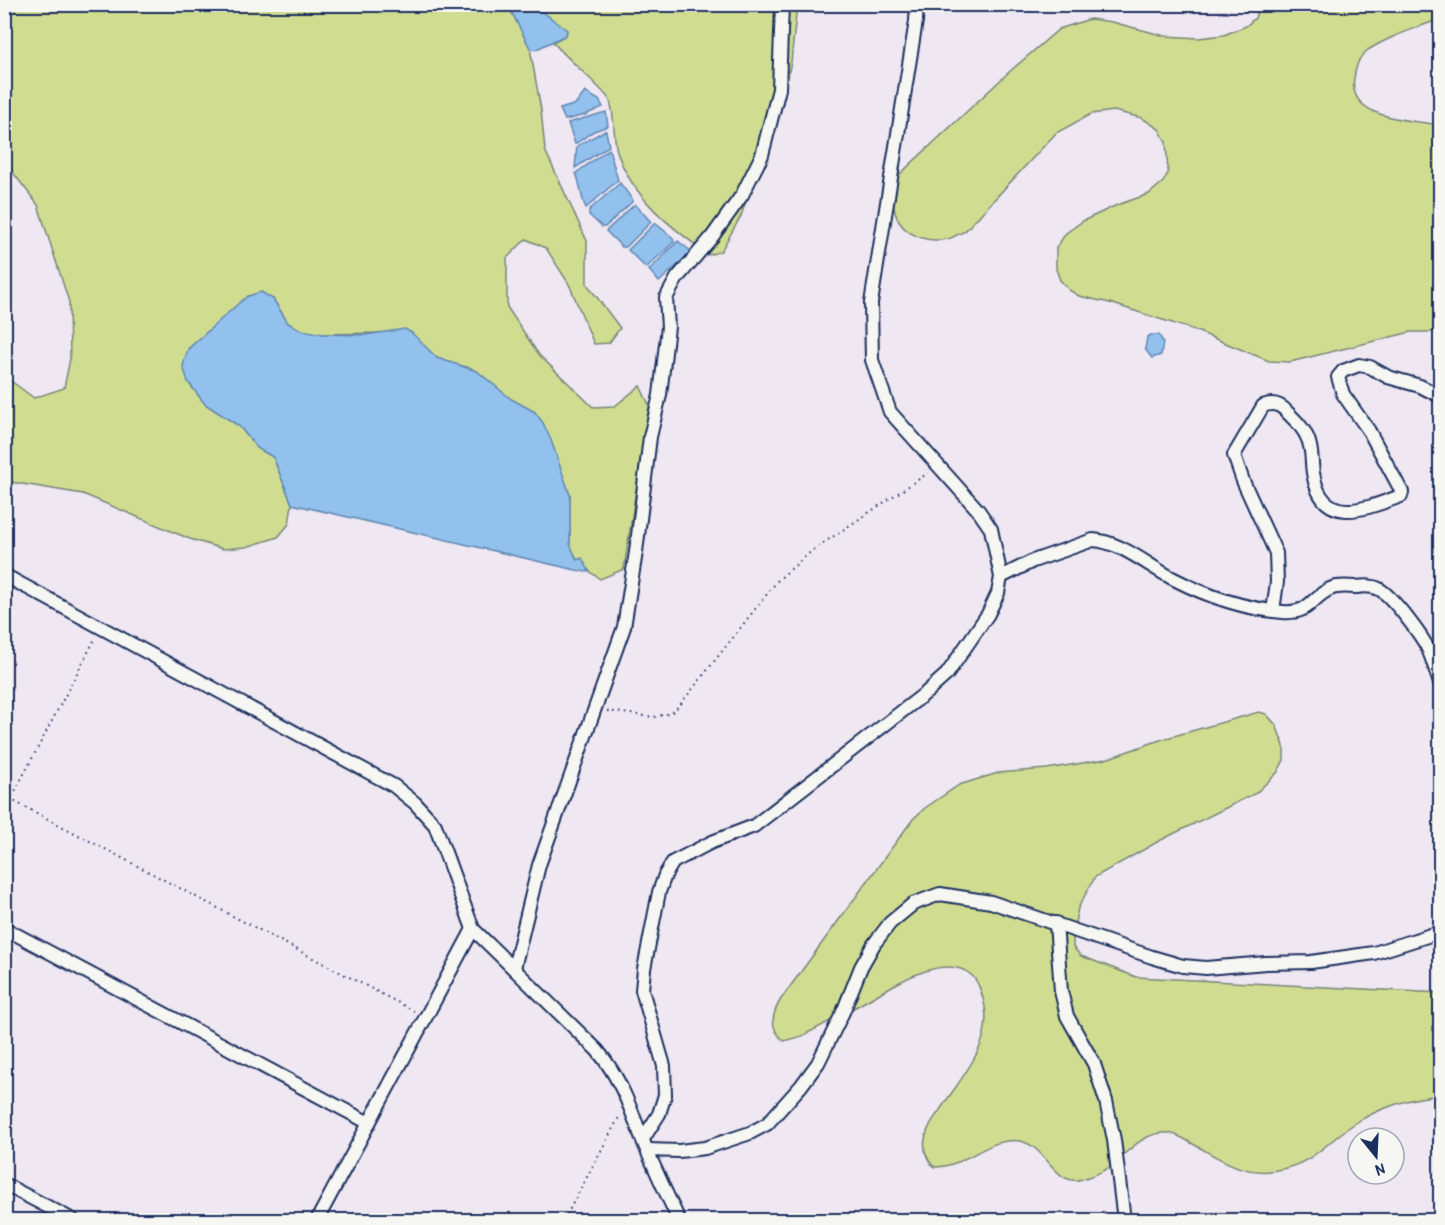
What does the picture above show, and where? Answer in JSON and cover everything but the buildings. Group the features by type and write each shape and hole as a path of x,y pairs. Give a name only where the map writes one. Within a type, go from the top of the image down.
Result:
{"street":[{"path":"514,968 539,865 624,627 651,436 660,395 668,327 666,298 677,278 712,237 742,195 762,155 779,89 782,4"},
{"path":"645,1145 665,1095 664,1066 642,990 659,892 665,874 674,862 712,842 754,826 927,692 947,674 988,614 998,593 1001,578 991,529 978,510 890,412 872,360 871,303 917,4"},
{"path":"1273,611 1277,582 1276,553 1233,455 1263,406 1270,403 1276,404 1299,424 1307,435 1318,489 1329,505 1343,511 1365,509 1401,496 1401,492 1369,430 1343,394 1338,377 1343,371 1359,365 1388,377 1420,386 1440,396"},
{"path":"1001,578 1033,561 1093,540 1103,540 1174,579 1210,595 1273,611 1286,612 1307,608 1324,593 1338,587 1370,586 1380,589 1402,611 1427,646 1440,683"},
{"path":"4,575 394,786 415,803 435,825 473,929 610,1066 634,1112 645,1145 678,1221"},
{"path":"645,1145 679,1152 705,1148 750,1133 767,1124 818,1063 843,1012 861,967 874,944 890,923 913,904 940,894 992,902 1152,957 1183,966 1206,968 1311,962 1374,953 1440,932"},
{"path":"1056,923 1063,999 1067,1016 1094,1064 1106,1101 1114,1140 1124,1221"},
{"path":"4,928 369,1123"},
{"path":"317,1221 473,929"},
{"path":"4,1184 73,1221"}],"path":[{"path":"595,709 654,717 671,713 680,705 778,580 813,550 938,466"},
{"path":"4,812 101,627"},
{"path":"4,796 426,1017"},
{"path":"564,1221 618,1119 634,1112"}],"green space":[{"path":"5,5 508,5 530,48 541,110 545,150 587,241 587,284 620,328 609,343 594,344 569,284 546,248 526,239 507,258 507,307 539,355 593,407 615,406 640,386 649,405 624,569 600,579 589,571 582,559 577,560 570,545 570,495 535,412 511,399 471,368 445,362 382,333 323,334 301,330 288,323 273,299 248,296 188,349 188,382 205,404 239,426 257,448 273,457 292,504 289,524 278,537 246,547 223,549 190,539 83,494 5,481 4,376 34,398 64,388 70,359 69,302 38,205 5,162"},
{"path":"533,5 797,5 791,62 767,163 752,183 741,216 721,251 709,255 681,234 654,210 632,183 617,151 610,101 553,42 566,35 567,30"},
{"path":"1259,5 1440,5 1440,19 1394,36 1368,50 1358,63 1354,78 1355,92 1361,102 1371,110 1399,119 1440,125 1440,332 1411,332 1290,362 1269,361 1194,330 1110,303 1079,296 1069,290 1060,280 1056,269 1056,248 1066,233 1083,221 1117,205 1149,194 1163,182 1168,173 1166,142 1159,129 1142,118 1114,111 1091,114 1056,133 965,231 948,239 932,240 909,232 898,220 894,194 899,175 1008,73 1059,29 1090,19 1112,22 1165,36 1199,38 1224,35 1246,26 1255,18"},
{"path":"1259,712 1266,714 1276,725 1284,746 1284,760 1277,773 1256,793 1159,841 1095,877 1078,908 1073,947 1081,956 1136,977 1440,993 1440,1096 1406,1101 1351,1126 1346,1126 1346,1130 1311,1157 1282,1169 1246,1170 1225,1162 1178,1136 1160,1133 1137,1143 1111,1166 1097,1174 1073,1180 1057,1172 1037,1150 1020,1141 998,1143 946,1166 935,1167 928,1158 925,1143 928,1130 975,1058 985,1031 986,1017 980,990 973,976 962,969 942,967 921,972 802,1036 784,1041 779,1036 773,1020 781,999 913,819 925,808 959,785 998,773 1047,769 1106,759 1163,739"}],"water":[{"path":"508,5 533,5 567,30 566,35 535,50 530,48"},
{"path":"585,92 599,100 603,107 565,120 560,109 576,104"},
{"path":"606,112 608,126 594,131 575,144 568,123"},
{"path":"606,131 609,146 575,168 577,146"},
{"path":"609,149 618,180 586,208 576,173"},
{"path":"620,183 632,202 605,227 602,227 589,215 589,210"},
{"path":"635,204 651,222 626,247 622,247 606,231"},
{"path":"655,223 673,238 674,242 646,268 628,250"},
{"path":"678,241 692,252 659,282 649,270"},
{"path":"261,292 273,299 288,323 301,330 323,334 365,335 405,329 437,358 477,371 511,399 535,412 551,440 570,495 570,544 577,560 582,558 589,571 580,571 292,504 273,457 257,448 239,426 205,404 188,382 183,366 188,349 239,303 248,296"},
{"path":"1159,335 1163,342 1161,355 1152,358 1145,349 1147,337"}]}
